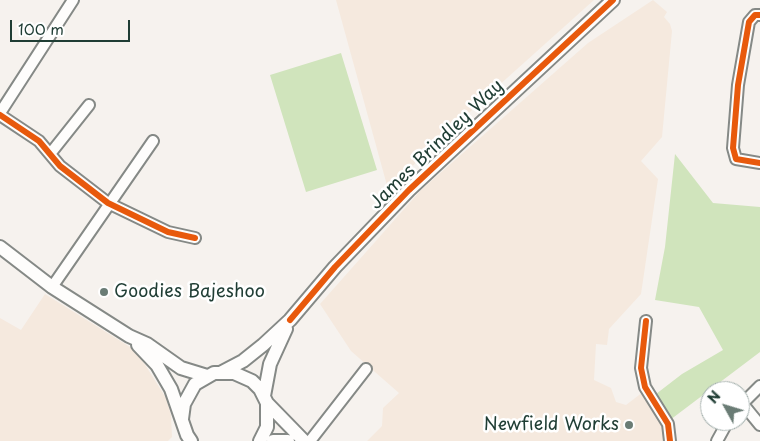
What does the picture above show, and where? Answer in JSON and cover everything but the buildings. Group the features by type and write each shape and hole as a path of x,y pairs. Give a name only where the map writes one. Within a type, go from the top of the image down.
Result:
{"main road":[{"name":"James Brindley Way","path":"207,376 222,372 243,361 290,320 336,267 409,190 613,0"},
{"path":"1,249 52,287 129,336 147,344 181,368 207,376"},
{"name":"James Brindley Way","path":"260,441 267,427 266,400 270,364 290,320"},
{"path":"129,336 157,365 171,389 191,441"},
{"path":"222,372 243,376 252,381 266,400 304,441"},
{"path":"182,420 184,404 189,391 207,376"},
{"path":"273,441 288,441"}],"street":[{"path":"73,0 0,114 39,141 60,166 108,203 168,232 195,238"},
{"path":"760,14 755,15 749,22 738,85 733,148 736,159 760,163"},
{"path":"50,154 89,105"},
{"path":"52,287 108,203 153,142"},
{"path":"646,321 640,368 645,387 668,424 670,441"},
{"path":"310,441 366,369"},
{"path":"750,396 760,386"},
{"path":"750,414 760,425"}],"shaded area":[{"path":"336,0 594,0 487,96 388,189"},
{"path":"653,0 667,12 664,17 670,24 672,31 662,137 641,161 658,179 641,294 609,329 607,345 596,344 594,380 611,388 616,402 626,405 643,392 664,425 667,441 367,441 382,426 383,408 399,393 351,351 320,304 421,190 588,43"},
{"path":"45,294 130,347 144,363 166,398 171,415 172,437 168,441 0,441 0,318 21,330"}],"green space":[{"path":"341,53 377,170 306,192 270,75"},
{"path":"675,154 713,203 760,207 760,352 722,381 700,381 700,397 670,420 656,394 682,374 723,350 699,307 655,300 665,247"}],"cycle path":[{"path":"290,320 335,267 409,190 613,0"},
{"path":"760,15 755,15 749,22 738,85 733,148 736,159 760,163"},
{"path":"0,115 39,141 60,166 108,203 168,232 195,238"},
{"path":"646,321 641,368 645,387 668,424 670,441"}],"place":[{"name":"Goodies Bajeshoo","path":"104,292"},
{"name":"Newfield Works","path":"629,425"}]}
